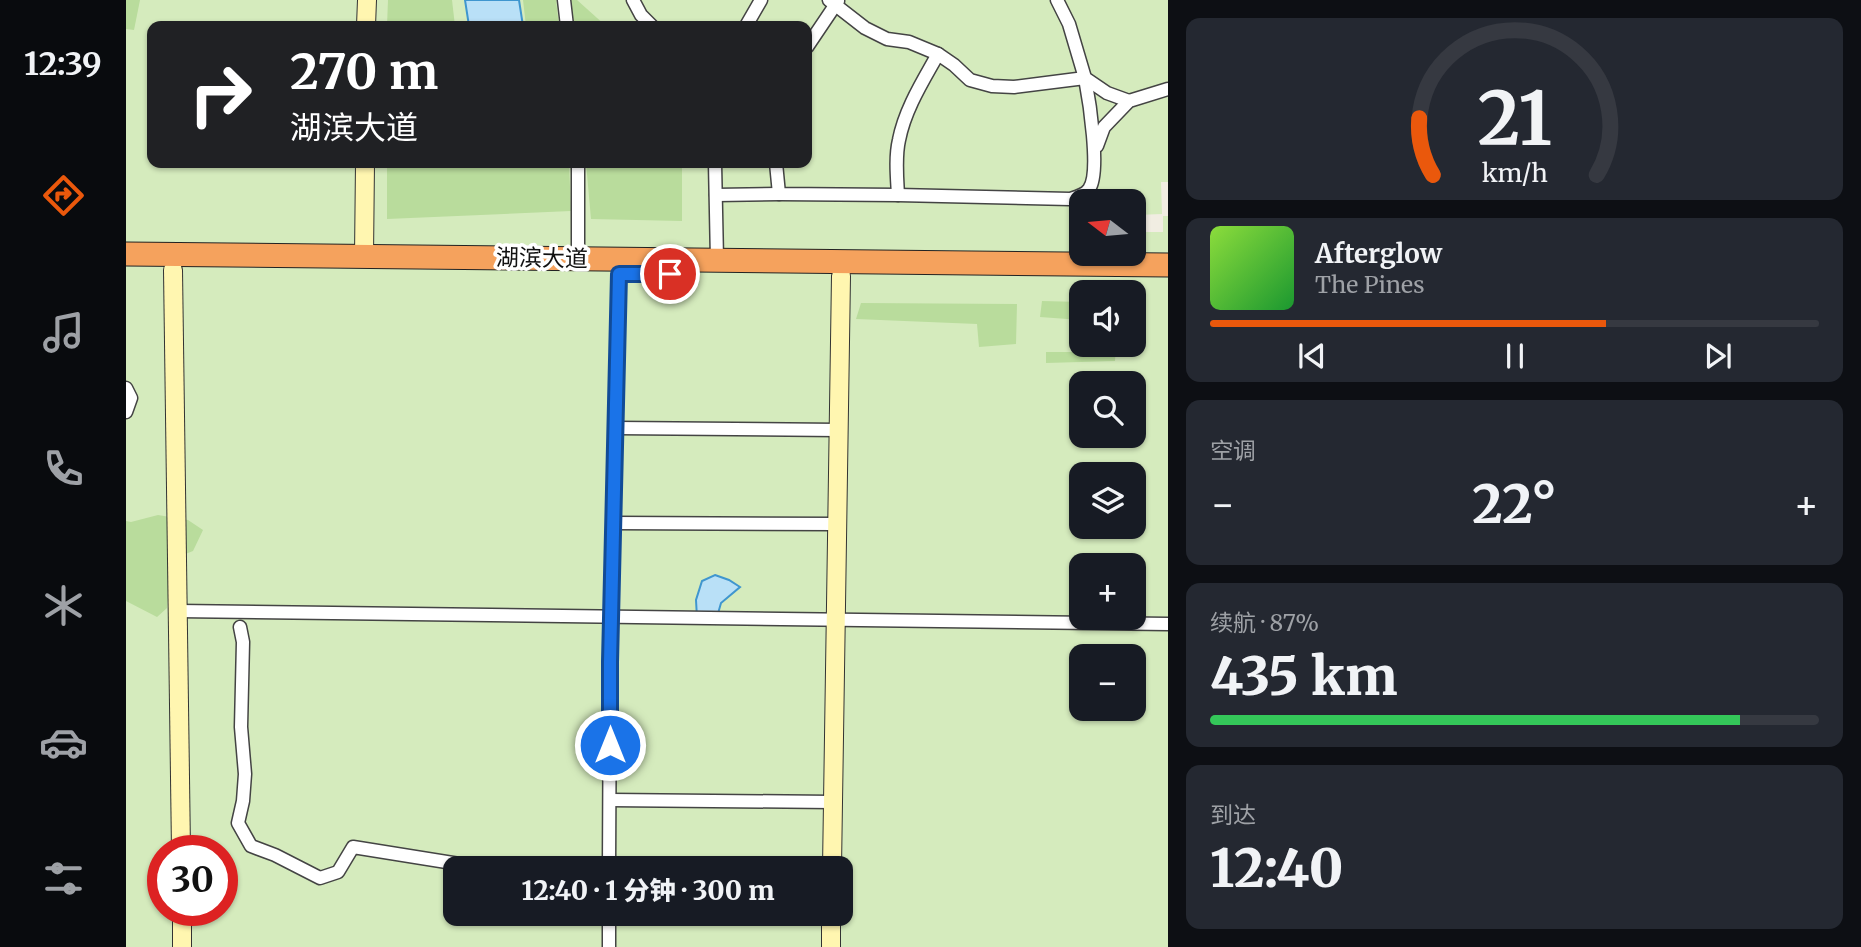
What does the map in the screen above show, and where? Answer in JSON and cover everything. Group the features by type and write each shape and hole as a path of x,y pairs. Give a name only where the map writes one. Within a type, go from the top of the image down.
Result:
{"highway":[{"name":"湖滨大道","path":"126,254 1168,264"},
{"name":"湖滨大道","path":"126,270 1168,279"}],"street":[{"path":"366,21 367,0"},
{"path":"564,0 567,21"},
{"path":"633,0 647,21"},
{"path":"749,21 761,0"},
{"path":"716,195 1070,199 1087,193 1093,182 1091,108 1069,24 1057,0"},
{"path":"812,39 834,2 865,29 887,39 909,41 938,54 970,80 992,86 1014,87 1084,78 1107,93 1129,100"},
{"path":"898,195 899,139 919,87 938,54"},
{"path":"1093,156 1104,127 1129,100 1168,89"},
{"path":"364,256 365,168"},
{"path":"578,168 578,258"},
{"path":"715,168 717,260"},
{"path":"776,168 779,194"},
{"path":"173,270 181,835"},
{"path":"610,856 611,617 619,274"},
{"path":"832,856 841,276"},
{"path":"126,388 131,398 126,412"},
{"path":"615,428 839,430"},
{"path":"614,523 837,524"},
{"path":"178,611 1168,624"},
{"path":"240,627 243,642 241,727 246,774 237,823 251,846 320,878 338,872 353,847 443,861"},
{"path":"610,800 833,802"},
{"path":"182,926 182,947"},
{"path":"609,926 609,947"},
{"path":"831,926 831,947"}],"green space":[{"path":"126,0 1168,0 1168,947 126,947"},
{"path":"126,0 140,0 134,30 126,29"},
{"path":"388,0 452,0 454,21 387,21"},
{"path":"523,0 556,0 558,21 525,21"},
{"path":"570,0 577,0 600,21 572,21"},
{"path":"387,168 569,168 571,211 387,219"},
{"path":"586,168 682,168 682,221 591,219"},
{"path":"1042,301 1069,302 1069,319 1040,317"},
{"path":"861,303 1017,304 1016,344 979,347 977,324 856,319"},
{"path":"1046,352 1069,352 1069,357 1115,357 1115,361 1046,363"},
{"path":"158,515 188,520 203,530 193,551 183,555 169,586 167,608 157,617 126,601 126,521"}],"shaded area":[{"path":"1161,182 1168,182 1168,216 1163,216 1163,232 1146,232 1146,215 1162,214"}],"water":[{"path":"465,0 519,0 522,21 468,21"},
{"path":"715,575 740,587 721,603 715,624 697,618 696,600 702,581"}],"route":[{"path":"610,745 619,274 670,274"}]}
